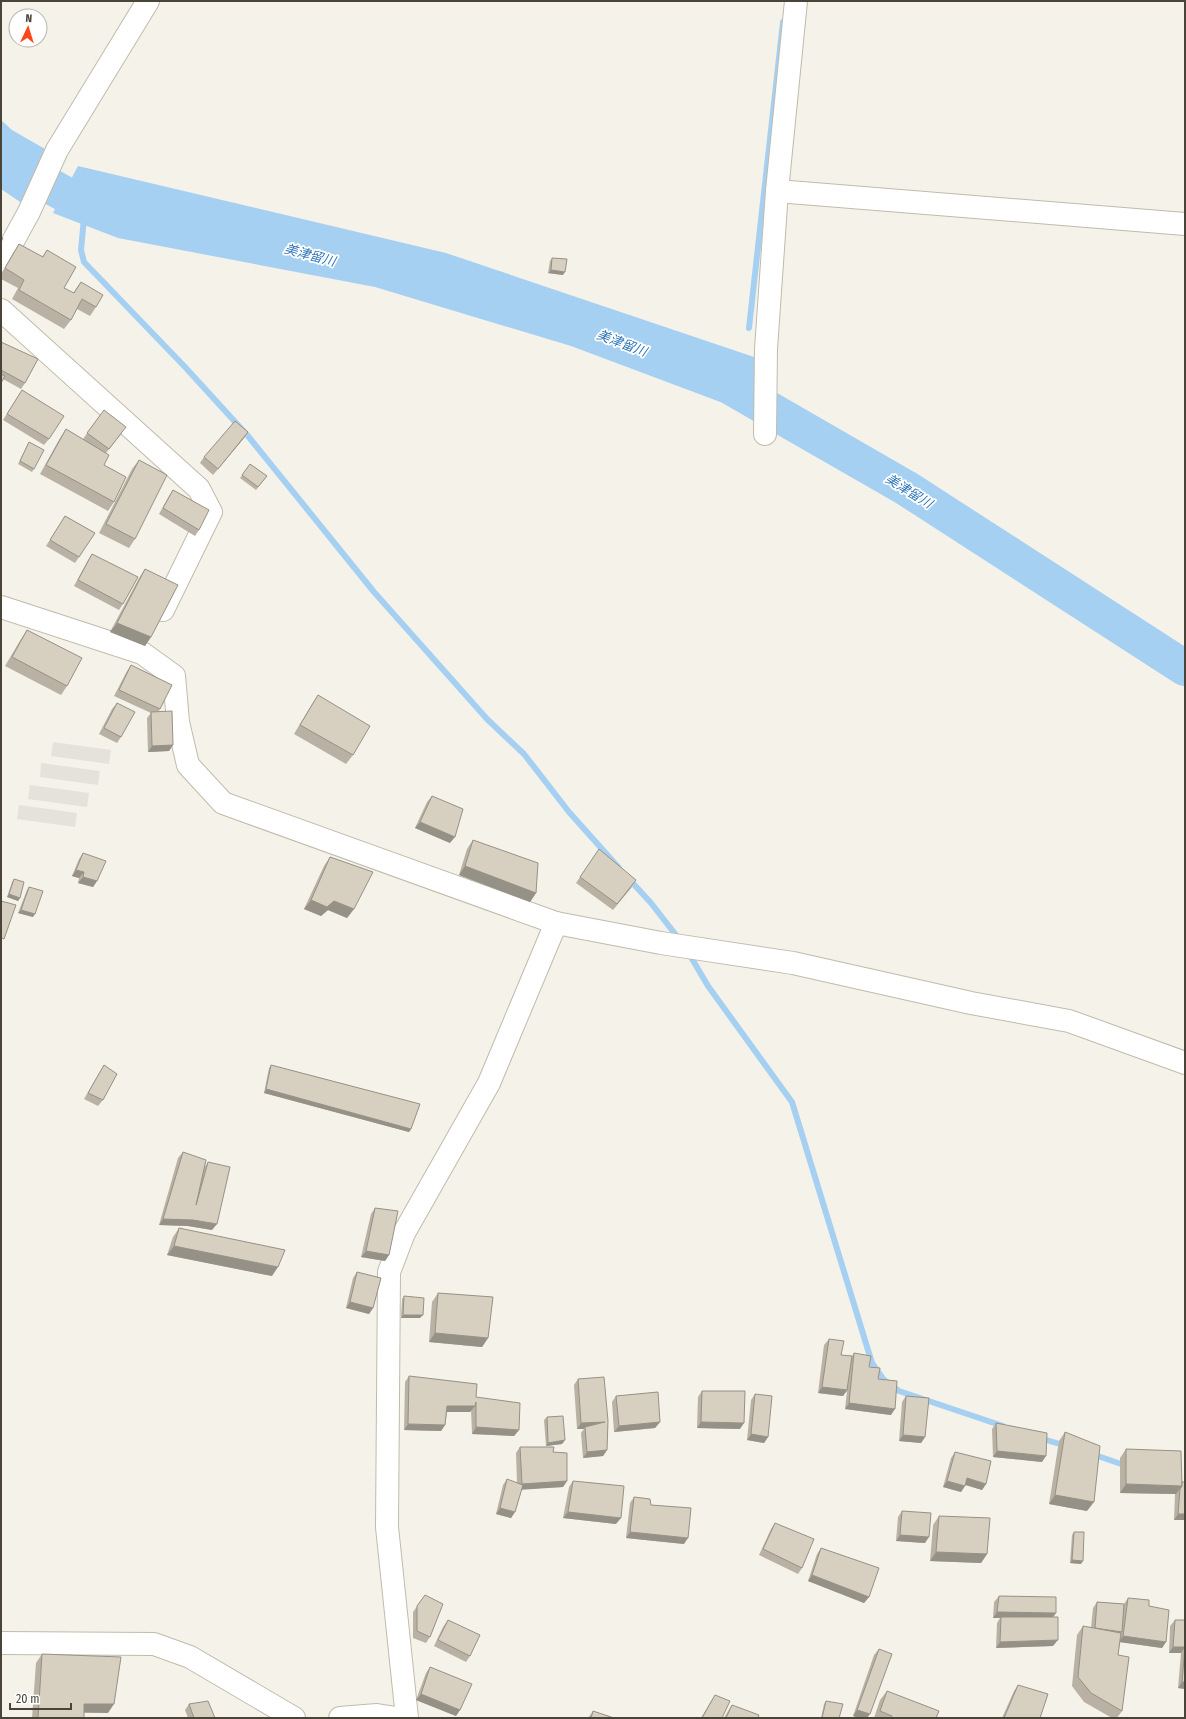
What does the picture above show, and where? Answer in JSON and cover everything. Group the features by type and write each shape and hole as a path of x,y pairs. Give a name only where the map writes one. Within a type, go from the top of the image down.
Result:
{"street":[{"path":"1,264 58,150 148,1"},
{"path":"765,434 766,349 778,191 796,1"},
{"path":"778,191 1185,224"},
{"path":"1,310 199,489 211,512 196,546 142,652"},
{"path":"1,607 142,652 174,676 178,722 188,765 223,803 556,923 661,943 793,964 971,1002 1069,1021 1185,1063"},
{"path":"407,1718 387,1527 390,1272 404,1233 489,1083 556,923"},
{"path":"1,1643 154,1644 190,1657 294,1718"},
{"path":"340,1718 377,1715 396,1718"}],"shaded area":[{"path":"53,742 111,750 109,764 51,756"},
{"path":"41,763 100,771 98,785 40,777"},
{"path":"30,785 89,793 87,807 28,799"},
{"path":"19,805 77,813 75,827 17,819"}],"water":[{"path":"1,120 12,130 52,153 26,206 1,189"},
{"path":"78,166 446,253 757,358 759,418 571,346 375,287 118,238 53,213"}],"building":[{"path":"19,244 43,257 47,250 76,267 64,288 74,293 81,282 103,295 96,307 82,299 71,320 19,290 24,280 5,268"},
{"path":"552,258 567,259 565,272 551,270"},
{"path":"1,342 38,359 25,383 1,370"},
{"path":"1,374 5,376 1,383"},
{"path":"22,390 64,416 49,439 7,414"},
{"path":"104,410 126,427 109,449 87,433"},
{"path":"235,421 248,432 218,469 204,457"},
{"path":"66,429 109,455 104,465 126,477 114,502 46,465"},
{"path":"29,442 44,450 34,469 20,461"},
{"path":"139,460 167,475 135,539 106,524"},
{"path":"250,464 267,476 258,487 242,475"},
{"path":"173,490 209,510 199,530 163,508"},
{"path":"65,516 95,533 79,557 50,540"},
{"path":"92,554 138,577 123,604 78,580"},
{"path":"145,569 178,585 151,637 117,623"},
{"path":"27,630 82,658 67,686 12,657"},
{"path":"131,665 172,685 160,709 119,690"},
{"path":"318,695 370,726 353,755 300,725"},
{"path":"117,703 135,712 121,737 104,728"},
{"path":"172,711 173,745 152,746 151,712"},
{"path":"432,796 463,809 455,837 420,822"},
{"path":"473,840 538,863 536,893 465,866"},
{"path":"599,849 636,880 617,904 580,877"},
{"path":"83,853 106,861 97,881 83,877 84,872 76,870"},
{"path":"330,857 373,872 354,909 334,901 327,907 311,900"},
{"path":"14,879 24,882 20,898 9,894"},
{"path":"29,887 43,891 35,914 21,910"},
{"path":"1,901 16,905 4,939 1,938"},
{"path":"104,1065 117,1074 103,1100 88,1093"},
{"path":"271,1065 420,1104 411,1129 266,1089"},
{"path":"183,1152 206,1160 196,1205 208,1162 230,1167 217,1224 193,1220 163,1219"},
{"path":"375,1208 398,1211 389,1255 366,1251"},
{"path":"179,1228 285,1250 278,1267 174,1246"},
{"path":"357,1272 381,1278 373,1308 350,1302"},
{"path":"438,1293 493,1297 488,1338 435,1333"},
{"path":"404,1296 424,1298 423,1315 403,1315"},
{"path":"829,1339 844,1341 841,1355 852,1356 847,1390 822,1387"},
{"path":"854,1353 871,1356 869,1367 880,1368 878,1379 897,1381 895,1409 849,1403"},
{"path":"409,1376 477,1384 476,1397 520,1403 519,1430 476,1427 476,1402 475,1406 447,1406 445,1425 408,1424"},
{"path":"604,1377 608,1421 607,1450 587,1452 585,1427 605,1422 581,1423 578,1379"},
{"path":"702,1391 745,1391 744,1423 701,1422"},
{"path":"658,1392 660,1422 619,1426 616,1396"},
{"path":"755,1394 772,1396 768,1437 751,1434"},
{"path":"906,1396 929,1398 925,1437 903,1435"},
{"path":"563,1416 565,1440 548,1443 547,1417"},
{"path":"996,1423 1047,1433 1046,1456 997,1451"},
{"path":"1065,1432 1100,1446 1094,1502 1055,1495"},
{"path":"520,1447 554,1447 553,1452 567,1453 567,1481 522,1484"},
{"path":"1126,1449 1181,1451 1182,1486 1126,1484"},
{"path":"955,1452 991,1461 986,1484 967,1478 965,1486 947,1481"},
{"path":"507,1479 523,1485 515,1512 500,1508"},
{"path":"573,1481 624,1486 621,1518 568,1512"},
{"path":"1182,1482 1185,1482 1185,1514 1178,1514 1180,1489"},
{"path":"634,1497 650,1499 651,1505 691,1508 688,1538 630,1532"},
{"path":"902,1511 931,1513 929,1537 900,1535"},
{"path":"939,1516 990,1518 987,1554 936,1552"},
{"path":"775,1523 814,1539 802,1568 763,1549"},
{"path":"1074,1532 1084,1532 1083,1561 1072,1560"},
{"path":"821,1548 879,1568 869,1597 812,1575"},
{"path":"425,1595 443,1604 430,1637 417,1631 417,1606"},
{"path":"999,1596 1056,1597 1056,1613 997,1612"},
{"path":"1128,1598 1149,1600 1149,1606 1169,1610 1166,1642 1123,1636"},
{"path":"1097,1602 1124,1604 1122,1632 1095,1628"},
{"path":"1001,1617 1058,1617 1058,1640 1000,1642"},
{"path":"448,1620 480,1635 470,1656 438,1640"},
{"path":"1175,1620 1185,1620 1185,1647 1173,1647"},
{"path":"1083,1626 1121,1633 1118,1655 1129,1657 1122,1711 1091,1693 1078,1677"},
{"path":"1185,1647 1185,1682 1182,1682"},
{"path":"879,1649 892,1654 870,1714 857,1710"},
{"path":"42,1654 121,1657 114,1704 84,1704 84,1718 38,1718"},
{"path":"430,1667 472,1684 460,1710 421,1694"},
{"path":"1018,1685 1048,1694 1040,1718 1004,1718"},
{"path":"887,1691 939,1711 936,1718 891,1718 892,1716 880,1711"},
{"path":"715,1695 730,1701 722,1718 702,1718"},
{"path":"208,1701 215,1718 194,1718 189,1704"},
{"path":"826,1701 843,1704 839,1718 822,1718"},
{"path":"732,1705 759,1715 758,1718 726,1718"},
{"path":"593,1711 614,1718 591,1718"}],"waterway":[{"path":"749,328 783,22"},
{"name":"美津留川","path":"1,156 8,163 85,205 110,210"},
{"path":"84,218 81,250 84,262 185,367 248,436 374,592 487,719 524,754 569,812 619,868"},
{"name":"美津留川","path":"734,389 906,488 1185,668"},
{"path":"629,879 651,903 679,939"},
{"path":"688,952 708,986 792,1102 872,1363 884,1380 899,1391 1003,1426"},
{"path":"1040,1438 1066,1446"},
{"path":"1092,1454 1127,1466"}]}
